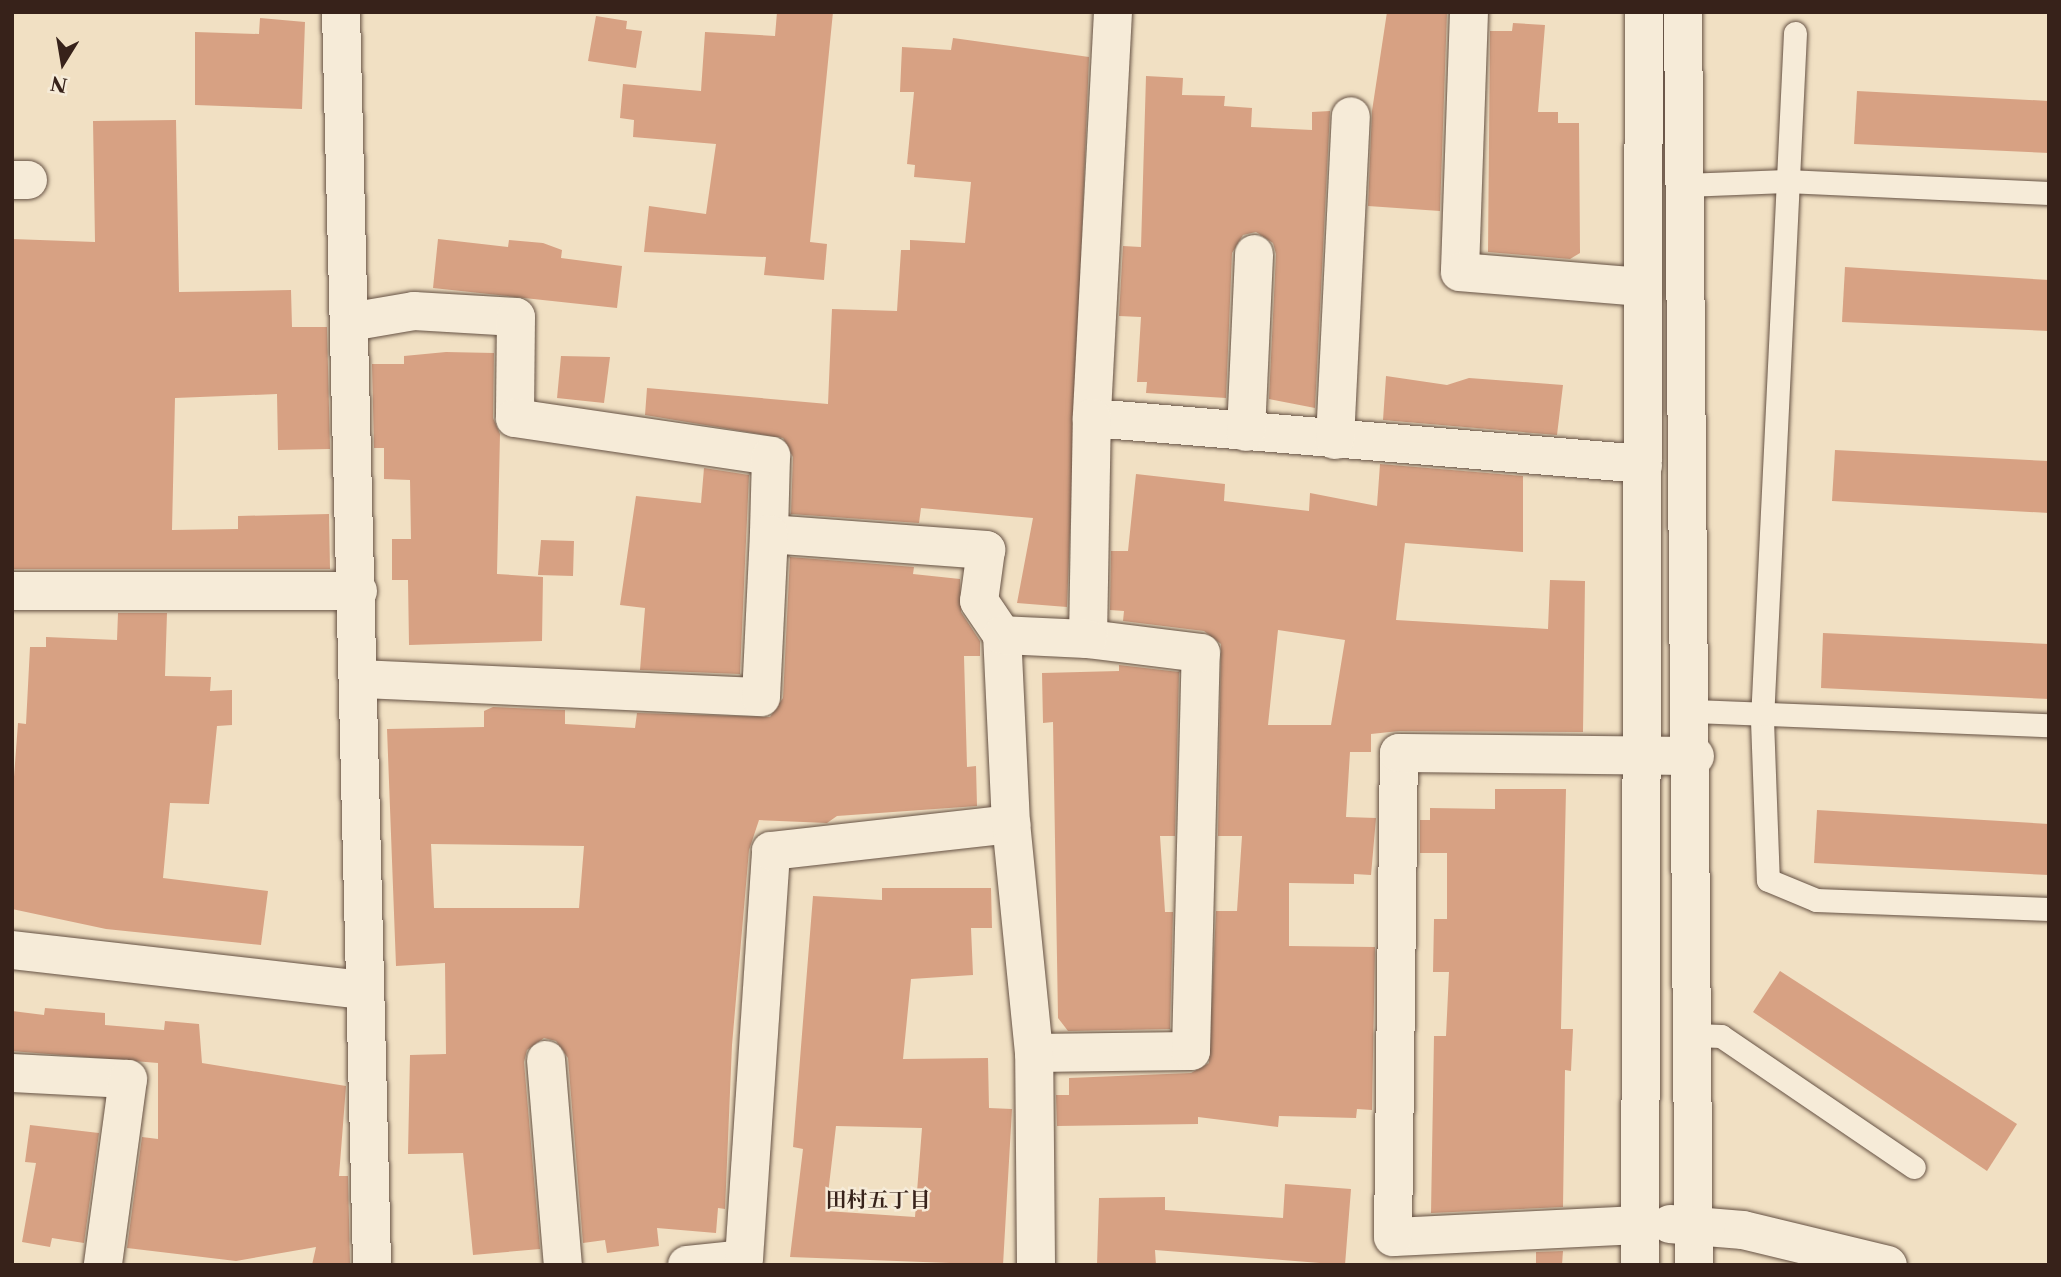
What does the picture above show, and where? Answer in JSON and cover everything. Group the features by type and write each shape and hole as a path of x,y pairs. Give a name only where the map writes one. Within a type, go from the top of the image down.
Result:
{"street":[{"path":"341,12 361,679 363,990 372,1265"},
{"path":"1088,639 1093,418 1113,12"},
{"path":"1469,12 1461,272 1641,287"},
{"path":"1640,1265 1639,754 1644,12"},
{"path":"1683,12 1695,756 1694,1265"},
{"path":"1335,440 1351,116"},
{"path":"1246,432 1254,254"},
{"path":"350,322 414,311 516,317 515,418 771,456 761,697 361,679"},
{"path":"1093,418 1643,464"},
{"path":"769,534 986,550 979,601 1002,635 1012,824 1034,1053 1036,1265"},
{"path":"12,592 358,591"},
{"path":"1002,635 1088,639 1201,653 1191,1051 1034,1053"},
{"path":"1695,756 1399,753 1393,1237 1695,1224 1888,1265"},
{"path":"687,1265 744,1259 771,851 1012,824"},
{"path":"12,950 363,990"},
{"path":"546,1060 564,1265"},
{"path":"12,1073 128,1079 103,1265"}],"lane":[{"path":"1795,33 1763,714 1769,880 1816,900 2049,909"},
{"path":"1685,185 1786,181 2049,193"},
{"path":"1693,711 2049,725"},
{"path":"1695,1035 1721,1036 1914,1167"}],"building":[{"path":"777,12 833,12 810,242 827,244 824,280 764,275 766,257 644,252 649,206 706,214 716,144 633,137 634,120 620,118 623,84 701,91 705,32 775,36"},
{"path":"1387,12 1447,12 1440,211 1368,206 1372,111"},
{"path":"596,16 627,21 626,29 642,31 636,68 588,61"},
{"path":"260,18 305,22 302,109 195,105 195,32 259,34"},
{"path":"1513,23 1545,25 1538,112 1558,112 1558,123 1579,123 1580,253 1570,259 1488,252 1490,31 1512,31"},
{"path":"953,38 1089,57 1067,607 1017,603 1033,518 921,508 919,523 791,514 793,457 783,438 645,415 647,388 828,404 832,309 897,311 901,250 910,250 910,240 965,243 971,182 914,177 915,165 907,164 914,92 900,92 902,47 951,50"},
{"path":"1146,76 1183,78 1182,95 1225,96 1224,106 1252,108 1251,127 1312,130 1312,112 1330,111 1315,408 1269,399 1276,254 1273,243 1256,232 1243,235 1232,253 1226,398 1146,393 1147,382 1137,382 1141,317 1119,316 1123,246 1141,247"},
{"path":"1857,91 2049,101 2049,153 1854,144"},
{"path":"176,120 179,292 291,290 292,327 327,327 330,449 278,450 277,394 175,398 172,530 238,529 238,516 329,514 330,569 12,569 12,239 95,242 93,121"},
{"path":"438,239 508,247 509,240 543,243 562,250 561,258 622,266 617,308 433,288"},
{"path":"1845,267 2049,280 2049,331 1842,322"},
{"path":"446,352 494,353 493,418 500,434 497,574 543,577 542,641 409,645 408,580 392,580 392,539 411,539 410,480 384,479 384,448 374,448 372,364 404,364 404,356"},
{"path":"561,356 610,357 604,403 557,398"},
{"path":"1386,376 1447,385 1469,378 1563,385 1557,435 1383,420"},
{"path":"1835,450 2049,461 2049,513 1832,501"},
{"path":"1380,464 1523,476 1523,552 1405,543 1396,620 1548,629 1550,580 1585,581 1583,732 1399,731 1371,734 1371,752 1350,752 1346,817 1376,818 1371,875 1354,874 1354,884 1289,883 1289,946 1375,947 1372,1110 1357,1109 1356,1118 1279,1116 1278,1127 1198,1117 1198,1124 1057,1126 1056,1095 1069,1095 1069,1078 1191,1073 1209,1063 1216,911 1237,911 1242,836 1218,836 1221,644 1204,631 1123,621 1124,611 1110,610 1111,551 1128,551 1136,474 1225,484 1224,501 1309,511 1310,493 1377,506","holes":["1278,630 1345,640 1331,725 1268,725"]},
{"path":"704,468 749,475 740,674 640,670 645,608 620,605 636,496 701,503"},
{"path":"541,540 574,541 573,576 538,575"},
{"path":"790,557 914,567 913,574 960,579 961,612 980,641 980,656 964,656 967,767 976,766 977,806 837,816 827,823 759,820 749,850 732,1045 725,1209 718,1208 716,1233 657,1228 659,1246 607,1253 605,1240 583,1243 568,1058 556,1041 544,1038 527,1050 524,1062 540,1249 473,1255 463,1153 408,1154 410,1055 446,1054 445,963 396,966 387,729 484,727 484,711 493,707 565,710 565,724 635,728 637,713 770,717 783,698","holes":["431,844 584,846 579,908 434,908"]},
{"path":"118,613 167,613 165,676 211,677 210,691 232,690 232,725 217,726 209,804 170,803 163,878 268,891 261,945 106,929 12,909 12,804 18,723 26,724 30,647 46,647 46,637 117,640"},
{"path":"1823,633 2049,644 2049,699 1821,688"},
{"path":"1119,665 1179,672 1175,836 1160,836 1165,912 1173,912 1170,1029 1068,1031 1058,1018 1053,722 1043,723 1042,673 1119,671"},
{"path":"1495,789 1566,789 1561,1029 1573,1029 1571,1071 1565,1070 1563,1207 1431,1213 1434,1036 1446,1036 1449,972 1433,972 1434,919 1447,919 1447,853 1420,853 1420,820 1430,820 1430,808 1495,809"},
{"path":"1817,810 2049,824 2049,875 1814,863"},
{"path":"882,888 991,888 992,928 971,928 973,975 911,979 903,1059 988,1058 989,1108 1012,1109 1003,1265 790,1257 803,1149 793,1147 813,896 882,900","holes":["836,1126 922,1128 915,1217 826,1211"]},
{"path":"1780,971 2017,1124 1987,1171 1753,1012"},
{"path":"45,1008 105,1013 105,1025 164,1030 165,1021 199,1024 202,1063 346,1086 339,1176 348,1176 350,1265 312,1265 316,1247 236,1261 127,1248 142,1137 158,1139 158,1063 12,1051 12,1011 44,1015"},
{"path":"30,1125 99,1133 84,1243 52,1238 50,1247 22,1242 36,1163 25,1162"},
{"path":"1285,1184 1351,1189 1345,1265 1155,1250 1156,1265 1097,1265 1099,1198 1165,1197 1165,1210 1283,1218"},
{"path":"1563,1251 1562,1265 1536,1265 1536,1252"}],"district":[{"name":"田村五丁目","path":"878,1200"}]}
